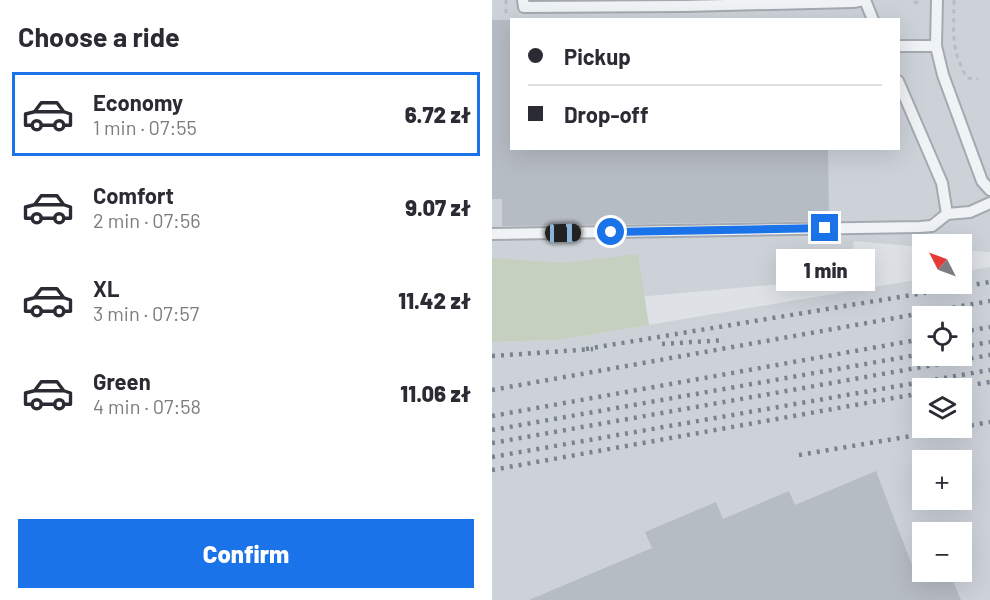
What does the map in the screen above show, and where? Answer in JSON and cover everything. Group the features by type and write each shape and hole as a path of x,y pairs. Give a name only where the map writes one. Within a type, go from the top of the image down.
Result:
{"lane":[{"path":"524,3 853,2 865,0 872,18"},
{"path":"937,0 936,46 943,75 982,181 990,190"},
{"path":"900,46 936,46"},
{"path":"900,86 942,183 947,214"},
{"path":"492,234 920,227 932,226 947,214 970,212 990,203"}],"path":[{"path":"506,0 506,13"},
{"path":"954,0 954,49 967,78 978,79"},
{"path":"914,3 921,1"}],"shaded area":[{"path":"492,0 990,0 990,252 972,251 972,234 912,234 912,246 854,241 848,278 616,299 492,261"},
{"path":"990,267 990,600 492,600 492,342 559,340 912,281 912,294 972,294 972,270"}],"green space":[{"path":"638,254 649,325 559,340 492,342 492,258 564,263"}],"building":[{"path":"492,20 510,20 510,150 828,150 829,221 502,226 502,199 492,199"},
{"path":"876,471 912,565 912,582 953,582 961,600 529,600 652,548 645,532 716,502 723,519 789,491 795,505"}],"railway":[{"path":"586,349 990,282"},
{"path":"492,390 990,301"},
{"path":"972,330 990,327"},
{"path":"662,344 725,340"},
{"path":"492,416 912,341"},
{"path":"972,345 990,342"},
{"path":"492,356 593,349"},
{"path":"492,443 990,355"},
{"path":"492,430 912,356"},
{"path":"492,457 990,370"},
{"path":"972,385 990,382"},
{"path":"492,470 912,395"},
{"path":"972,425 990,422"},
{"path":"799,455 912,436"}],"route":[{"path":"611,232 825,228"}]}
